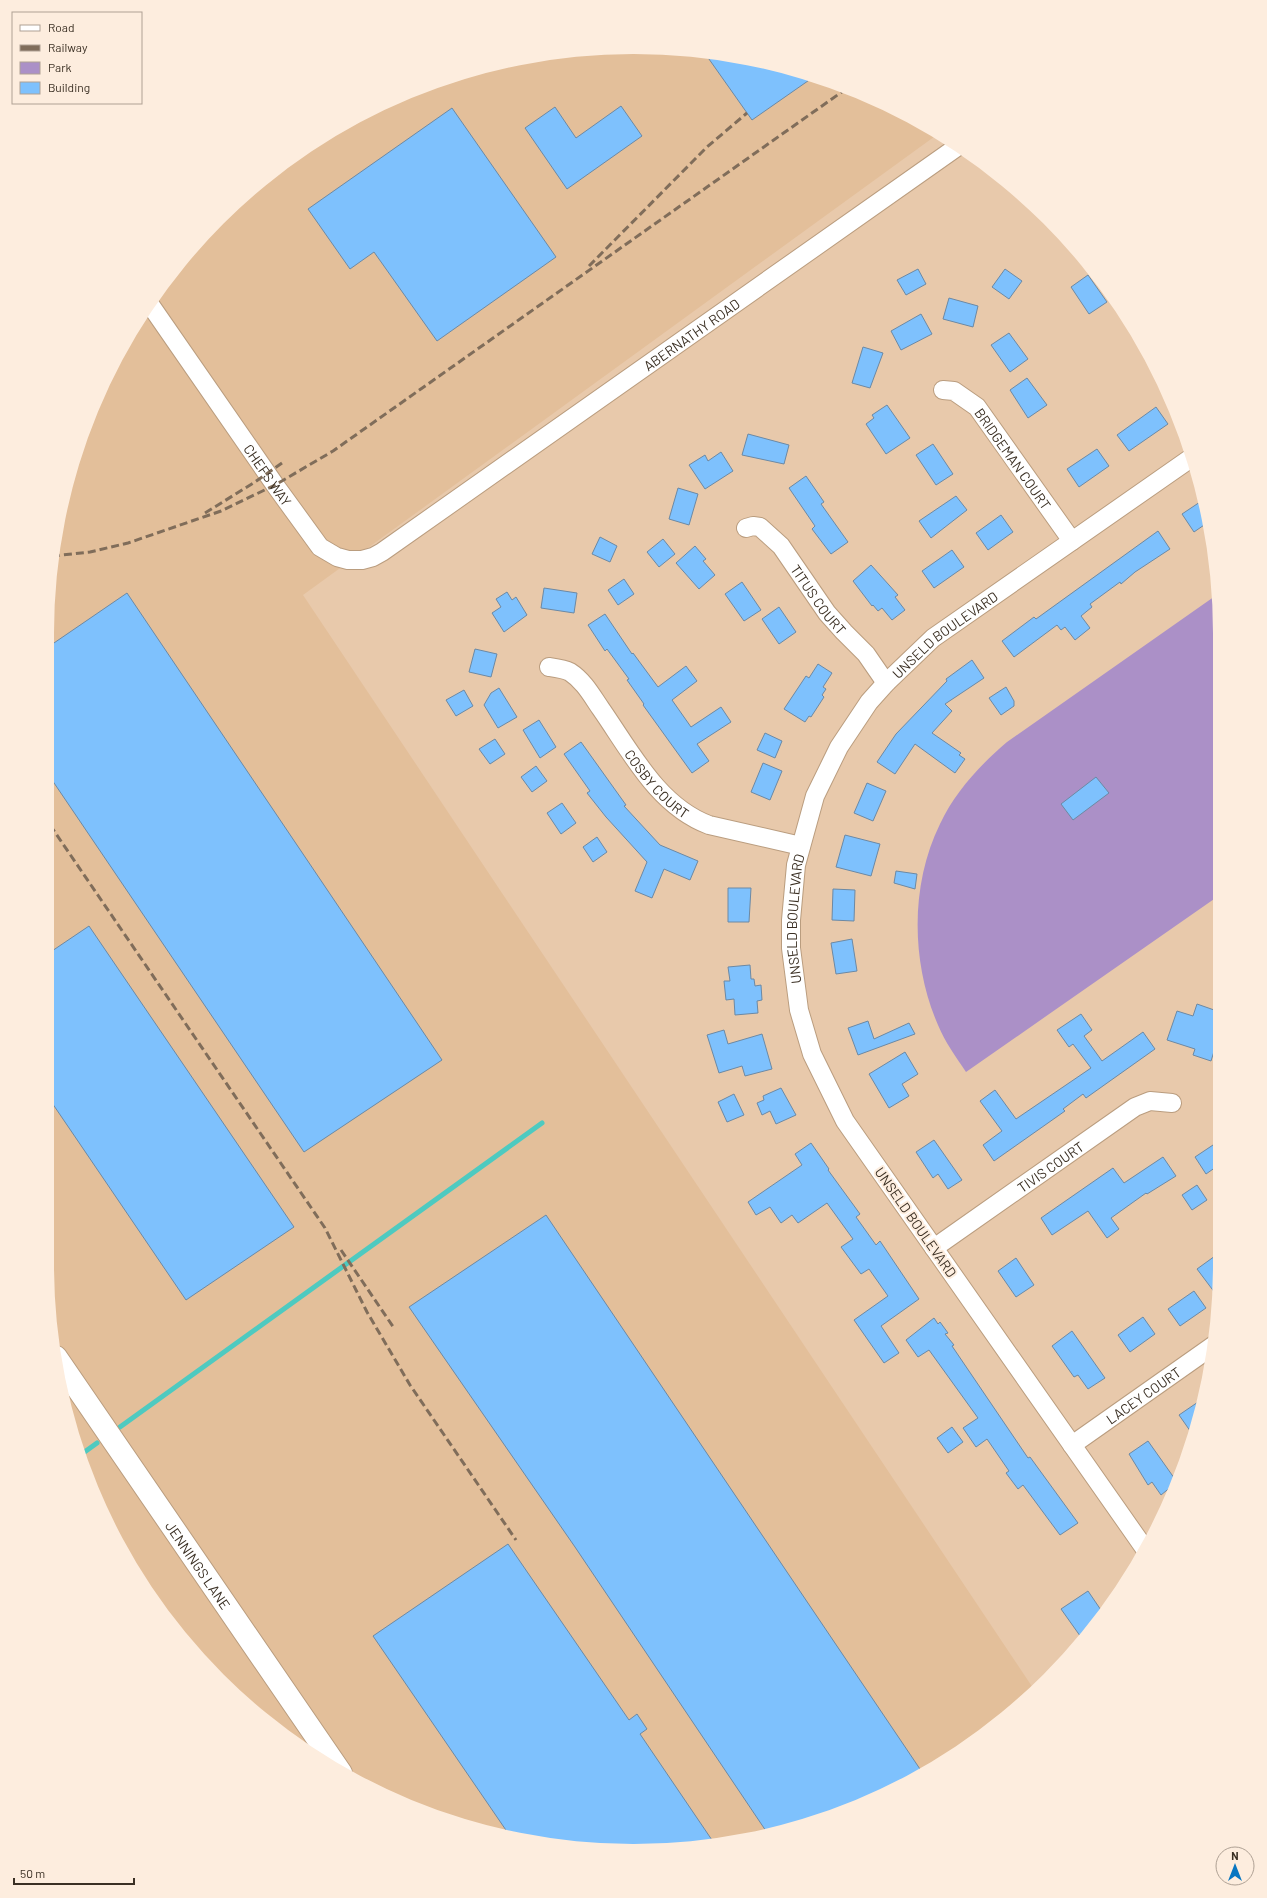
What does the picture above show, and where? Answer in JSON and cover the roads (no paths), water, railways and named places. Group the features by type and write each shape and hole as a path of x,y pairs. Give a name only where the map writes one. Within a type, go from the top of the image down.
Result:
{"street":[{"name":"ABERNATHY ROAD","path":"425,522 952,150"},
{"name":"CHEFS WAY","path":"154,310 275,486 312,536 326,552 337,558 348,560 362,560 373,557 425,522"},
{"name":"BRIDGEMAN COURT","path":"943,390 954,391 977,406 1072,541"},
{"name":"UNSELD BOULEVARD","path":"1141,1543 845,1121 812,1054 799,1010 791,948 791,920 796,865 815,796 839,747 869,702 886,683 933,638 1186,461"},
{"name":"TITUS COURT","path":"746,528 753,526 760,528 781,546 827,613 866,654 886,683"},
{"name":"COSBY COURT","path":"550,667 569,672 586,687 659,792 675,807 696,820 709,825 801,846"},
{"name":"TIVIS COURT","path":"934,1248 1135,1107 1150,1101 1172,1104"},
{"name":"LACEY COURT","path":"1072,1445 1206,1350"},
{"name":"JENNINGS LANE","path":"63,1368 330,1757"}],"waterway":[{"path":"120,1427 542,1123"},
{"path":"85,1452 97,1443"}],"railway":[{"path":"59,555 90,552 128,543 221,511 275,485 333,451 841,93"},
{"path":"589,266 707,147 747,113"},
{"path":"205,513 255,482 282,463"},
{"path":"54,831 325,1228 367,1312 410,1385 516,1540"},
{"path":"341,1250 394,1328"}]}
